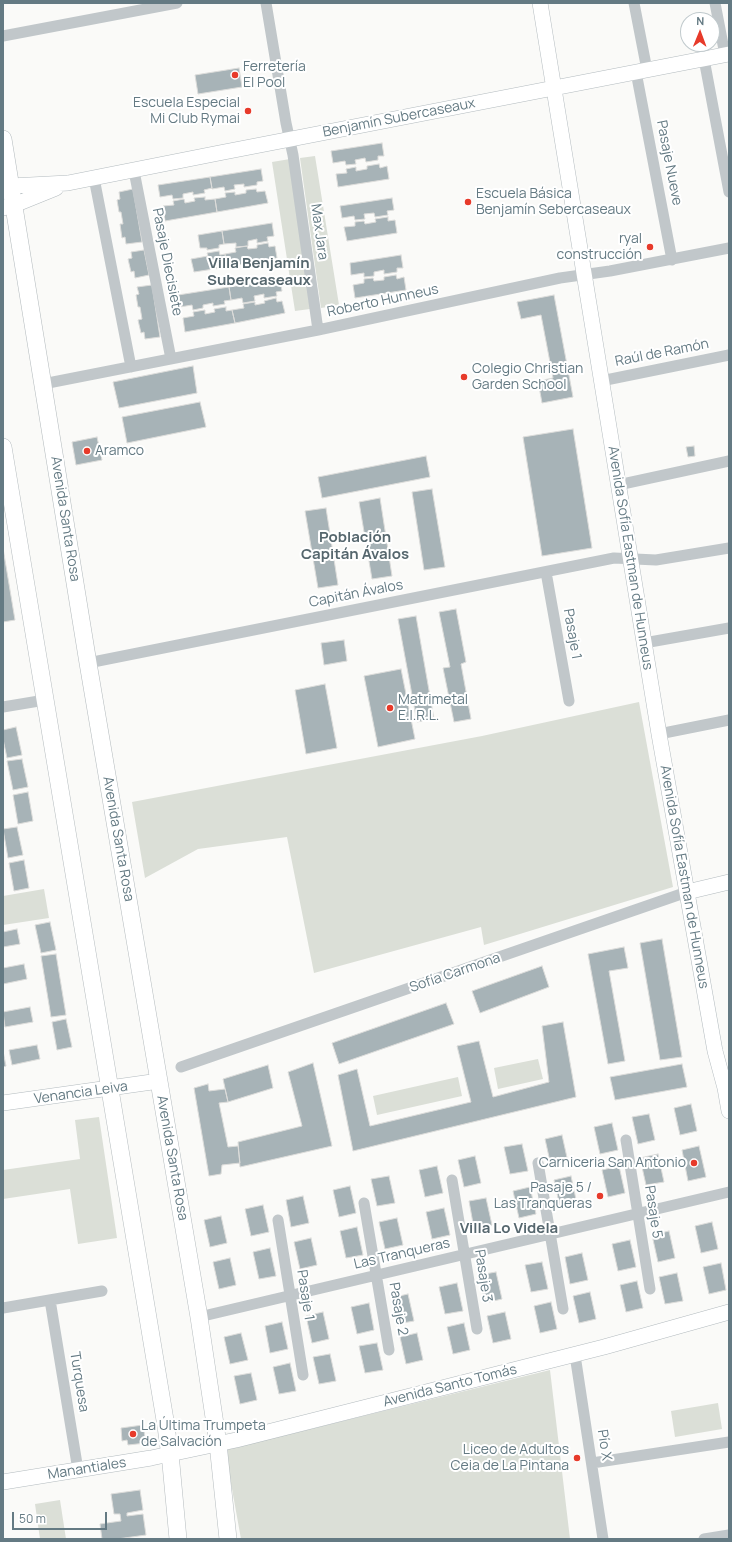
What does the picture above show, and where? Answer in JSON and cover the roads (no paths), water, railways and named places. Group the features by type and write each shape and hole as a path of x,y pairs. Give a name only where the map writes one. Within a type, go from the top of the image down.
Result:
{"main road":[{"name":"Avenida Santa Rosa","path":"3,139 8,206 43,384 88,663 199,1318 218,1444 228,1539"},
{"path":"3,447 170,1454 178,1539"}],"street":[{"path":"3,36 177,3"},
{"name":"Max Jara","path":"266,3 289,139 318,330"},
{"name":"Avenida Sofía Eastman de Hunneus","path":"540,3 583,275 659,734 715,1051 725,1088 729,1111"},
{"name":"Pasaje Nueve","path":"634,3 641,71 672,260"},
{"path":"715,3 727,55"},
{"name":"Benjamín Subercaseaux","path":"7,188 68,183 134,171 289,139 727,55"},
{"path":"704,59 729,192"},
{"name":"Pasaje Diecisiete","path":"134,171 171,359"},
{"path":"94,178 131,367"},
{"name":"Benjamín Subercaseaux","path":"8,206 68,183"},
{"name":"Roberto Hunneus","path":"43,384 318,330 560,278 672,260 729,248"},
{"name":"Raúl de Ramón","path":"601,381 729,355"},
{"path":"618,484 729,461"},
{"name":"Capitán Ávalos","path":"88,663 614,558 656,560 729,548"},
{"name":"Pasaje 1","path":"546,572 568,701"},
{"path":"644,643 729,628"},
{"path":"3,707 45,700"},
{"path":"659,734 729,720"},
{"name":"Sofía Carmona","path":"181,1067 687,892 729,882"},
{"name":"Venancia Leiva","path":"3,1103 159,1081"},
{"name":"Pasaje 5","path":"626,1140 650,1289"},
{"path":"538,1163 563,1309"},
{"name":"Pasaje 3","path":"452,1180 477,1330"},
{"name":"Las Tranqueras","path":"199,1318 729,1192"},
{"name":"Pasaje 2","path":"364,1203 389,1350"},
{"name":"Pasaje 1","path":"278,1220 303,1375"},
{"path":"3,1308 102,1291"},
{"name":"Turquesa","path":"50,1300 78,1470"},
{"name":"Avenida Santo Tomás","path":"170,1454 317,1420 575,1355 729,1312"},
{"name":"Pío X","path":"575,1355 603,1539"},
{"path":"592,1463 729,1442"},
{"name":"Manantiales","path":"3,1482 170,1454"},
{"path":"704,1539 729,1536"}],"place":[{"name":"Ferretería El Pool","path":"235,75"},
{"name":"Escuela Especial Mi Club Rymai","path":"248,111"},
{"name":"Escuela Básica Benjamín Sebercaseaux","path":"468,202"},
{"name":"ryal construcción","path":"650,247"},
{"name":"Colegio Christian Garden School","path":"464,377"},
{"name":"Aramco","path":"87,451"},
{"name":"Matrimetal E.I.R.L.","path":"390,708"},
{"name":"Carniceria San Antonio","path":"694,1163"},
{"name":"Pasaje 5 / Las Tranqueras","path":"600,1196"},
{"name":"La Última Trumpeta de Salvación","path":"133,1434"},
{"name":"Liceo de Adultos Ceia de La Pintana","path":"577,1458"}],"district":[{"name":"Villa Benjamín Subercaseaux","path":"259,272"},
{"name":"Población Capitán Ávalos","path":"355,546"},
{"name":"Villa Lo Videla","path":"509,1229"}]}
